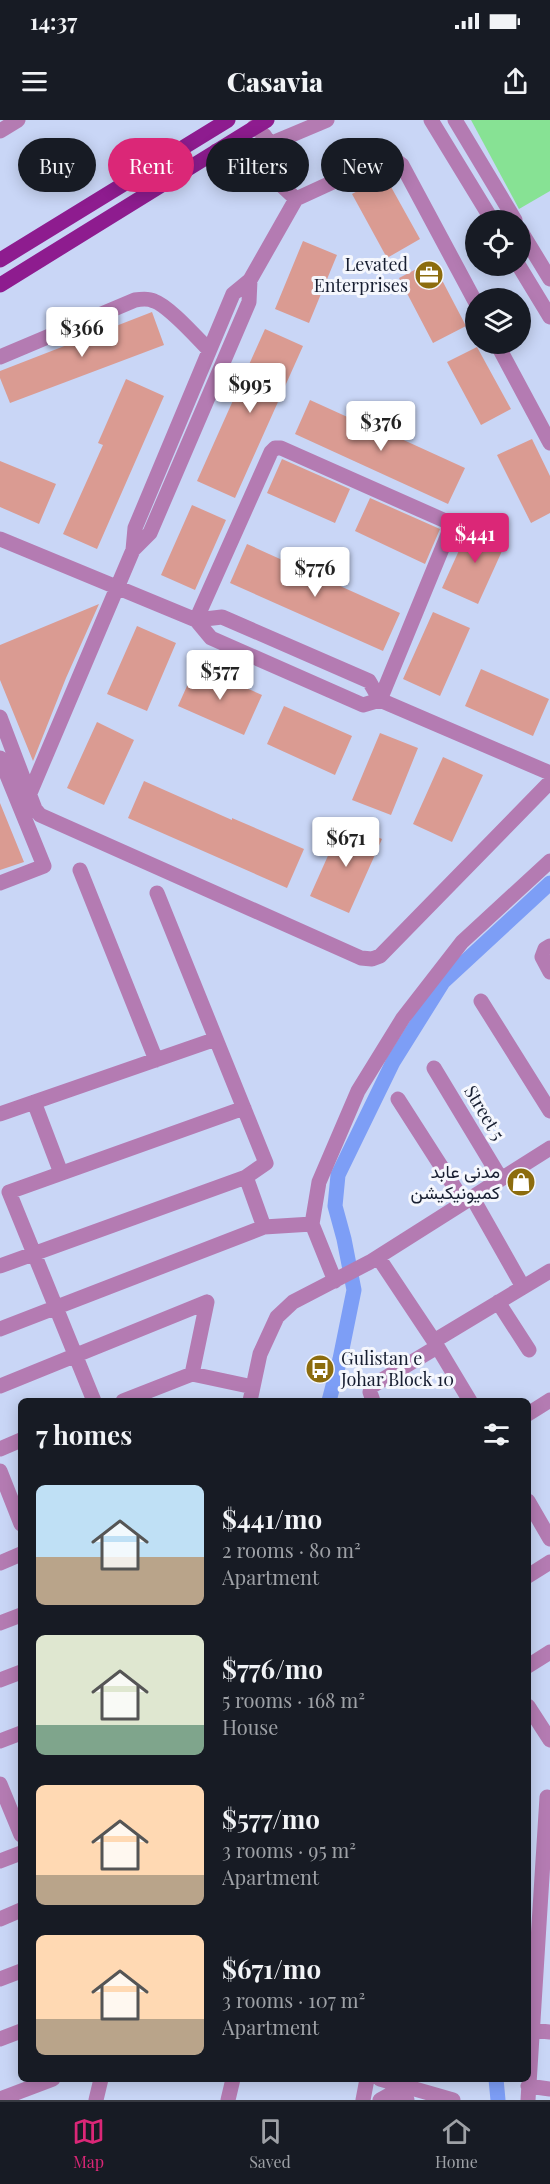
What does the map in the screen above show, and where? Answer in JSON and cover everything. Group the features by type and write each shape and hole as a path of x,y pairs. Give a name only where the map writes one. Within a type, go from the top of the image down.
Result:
{"main road":[{"path":"0,260 228,120"},
{"path":"237,138 260,124"},
{"path":"0,285 206,157"}],"street":[{"path":"0,131 18,120"},
{"path":"284,138 327,120"},
{"path":"431,120 486,210"},
{"path":"455,120 509,210"},
{"path":"260,124 266,138"},
{"path":"30,793 119,587 133,550 135,528 233,294 250,280 296,199 385,158 394,159 402,165 468,288"},
{"path":"289,192 296,199"},
{"path":"531,248 550,279"},
{"path":"525,276 550,317"},
{"path":"133,550 150,533 249,302 250,280"},
{"path":"0,357 135,300 148,299 156,301 171,312 209,350"},
{"path":"502,354 550,443"},
{"path":"196,620 271,452 275,448 281,448 302,457 450,523 451,527 380,700"},
{"path":"0,539 196,620 212,638 363,705 380,700"},
{"path":"196,620 222,617 369,681 380,700 550,773"},
{"path":"286,672 296,650"},
{"path":"0,717 35,809 40,815 361,958 372,959 380,956 550,782"},
{"path":"0,758 44,866 0,883"},
{"path":"339,1279 312,1224 319,1182 358,1091 403,1018 462,942 550,861"},
{"path":"80,870 156,1060"},
{"path":"0,1266 246,1177 266,1163 157,893"},
{"path":"550,946 545,949 542,957 550,972"},
{"path":"481,1001 550,1111"},
{"path":"0,1114 216,1039"},
{"name":"Street 5","path":"434,1068 501,1179"},
{"path":"399,1099 468,1200 523,1287"},
{"path":"34,1102 61,1173"},
{"path":"93,1398 9,1192 244,1108"},
{"path":"131,1398 192,1374 251,1394 260,1354 277,1317 293,1302 374,1259 550,1148"},
{"path":"246,1177 264,1227"},
{"path":"0,1211 15,1206"},
{"path":"0,1329 264,1227 312,1224"},
{"path":"374,1259 436,1344 468,1398"},
{"path":"371,1398 372,1386 498,1302 550,1271"},
{"path":"0,1386 207,1302 192,1374"},
{"path":"498,1302 529,1350"},
{"path":"531,1412 550,1400"},
{"path":"0,1449 18,1441"},
{"path":"0,1471 18,1517"},
{"path":"531,1506 550,1539"},
{"path":"0,1563 18,1555"},
{"path":"531,1574 550,1562"},
{"path":"0,1623 18,1616"},
{"path":"531,1664 550,1653"},
{"path":"0,1680 18,1673"},
{"path":"531,1711 550,1740"},
{"path":"0,1741 18,1734"},
{"path":"18,1792 2,1794 18,1829"},
{"path":"547,1797 531,2030 550,2032"},
{"path":"0,1861 18,1854"},
{"path":"0,1918 18,1911"},
{"path":"0,1979 18,1972"},
{"path":"0,2039 18,2032"},
{"path":"0,2099 45,2082"},
{"path":"96,2100 100,2082"},
{"path":"228,2100 232,2082"},
{"path":"363,2100 367,2082"},
{"path":"390,2082 453,2100"},
{"path":"528,2093 550,2089"},
{"path":"380,2100 389,2095 407,2100"}],"green space":[{"path":"471,120 550,120 550,191 519,209"}],"building":[{"path":"356,192 394,192 420,239 387,258 352,194"},
{"path":"303,241 337,255 309,323 275,309"},
{"path":"432,261 465,327 433,343 399,278"},
{"path":"152,312 164,345 10,403 0,378 0,371"},
{"path":"265,329 303,346 235,498 197,481"},
{"path":"465,353 481,354 511,409 481,425 447,362"},
{"path":"126,379 164,396 97,549 63,534 103,445 98,443"},
{"path":"310,400 465,468 448,504 295,434"},
{"path":"532,439 550,476 550,513 531,523 497,455"},
{"path":"282,459 350,489 335,523 267,493"},
{"path":"0,461 56,484 39,524 0,507"},
{"path":"370,498 440,529 425,564 355,531"},
{"path":"192,505 226,520 195,590 161,575"},
{"path":"471,524 507,540 478,604 442,588"},
{"path":"247,544 400,613 383,651 230,583"},
{"path":"99,604 33,761 0,680 0,645"},
{"path":"433,612 470,628 440,696 403,679"},
{"path":"137,626 176,643 147,711 107,694"},
{"path":"196,666 262,695 244,735 178,706"},
{"path":"481,669 549,699 533,736 465,706"},
{"path":"284,706 352,736 335,775 267,744"},
{"path":"97,722 134,740 104,805 67,788"},
{"path":"380,733 418,748 391,815 352,800"},
{"path":"443,757 483,775 452,842 413,824"},
{"path":"144,781 304,849 287,888 128,818"},
{"path":"0,803 24,862 0,870"},
{"path":"343,822 382,839 349,913 310,896"}],"waterway":[{"path":"330,1398 354,1290 335,1206 338,1175 393,1062 443,982 550,883"},
{"path":"496,2082 498,2100"}],"place":[{"name":"Levated Enterprises","path":"429,275"},
{"name":"مدنی عابد کمیونیکیشن","path":"521,1182"},
{"name":"Gulistan e Johar Block 10","path":"320,1369"}]}
